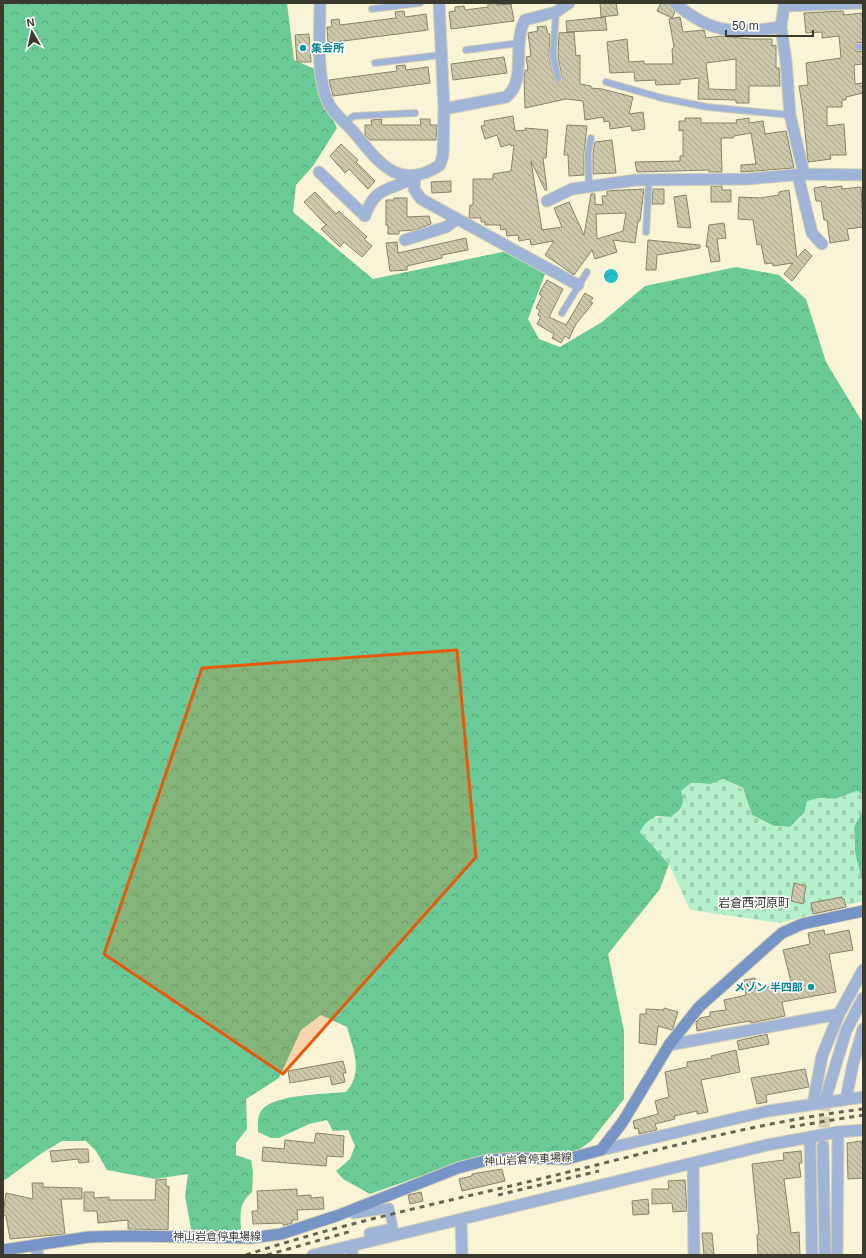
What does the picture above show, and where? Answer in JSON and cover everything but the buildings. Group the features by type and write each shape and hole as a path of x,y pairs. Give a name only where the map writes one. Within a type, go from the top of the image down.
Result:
{"main road":[{"path":"601,1150 622,1123 669,1045 699,1007 782,933 802,924 863,911"},
{"name":"神山岩倉停車場線","path":"3,1250 36,1250 90,1237 130,1236 251,1238 281,1234 350,1210 458,1168 488,1160 516,1158 567,1160 601,1150"}],"street":[{"path":"320,3 321,73 327,102 381,165 394,172 414,177"},
{"path":"319,172 365,216 369,205 382,190 429,172 440,165 443,155 444,109 438,3"},
{"path":"444,109 506,97 512,92 516,83 520,28 525,20 556,12 569,3"},
{"path":"675,3 700,22 725,29 754,31 780,27"},
{"path":"822,244 812,233 790,115 786,61 780,27 784,6 863,3"},
{"path":"547,201 572,189 649,180 748,179 801,175 863,175"},
{"path":"414,177 414,189 421,199 456,220 578,285"},
{"path":"405,240 446,227 456,220"},
{"path":"813,1104 822,1056 839,1014 863,970"},
{"path":"826,1097 846,1031 863,998"},
{"path":"669,1045 839,1014"},
{"path":"846,1099 849,1078 863,1029"},
{"path":"601,1150 768,1111 863,1097"},
{"path":"313,1255 352,1250 370,1240 461,1220 767,1145 838,1132 863,1130"},
{"path":"837,1255 838,1132"},
{"path":"810,1137 812,1255"},
{"path":"823,1146 825,1255"},
{"path":"693,1163 694,1255"},
{"path":"350,1210 354,1214 360,1214 389,1208 393,1228 369,1233 370,1240"},
{"path":"461,1220 462,1255"}],"lane":[{"path":"372,10 420,3"},
{"path":"556,12 554,56 558,78"},
{"path":"466,50 519,43"},
{"path":"376,63 441,55"},
{"path":"606,82 662,98 707,107 790,115"},
{"path":"345,122 354,116 415,112"},
{"path":"589,186 588,153 591,138"},
{"path":"646,232 649,180"},
{"path":"562,314 587,272"}],"highlighted area":[{"path":"457,650 476,857 283,1074 104,954 202,668"}],"green space":[{"path":"3,3 287,3 294,60 317,70 325,103 337,128 313,166 296,185 293,212 373,279 507,251 545,274 528,319 539,339 560,347 602,322 645,286 736,267 779,275 806,299 826,362 863,423 863,795 857,791 835,799 819,798 790,827 774,826 752,815 743,788 723,779 711,784 691,783 680,810 671,817 656,816 640,832 669,864 660,889 608,954 624,1031 624,1099 591,1141 577,1151 560,1154 505,1154 471,1158 370,1194 343,1179 336,1171 350,1159 355,1146 348,1130 333,1131 327,1120 309,1124 279,1138 271,1138 258,1132 259,1116 261,1111 267,1105 276,1101 300,1096 346,1092 351,1084 355,1076 356,1060 347,1027 321,1015 301,1030 279,1078 246,1099 247,1129 236,1143 236,1155 251,1160 253,1172 252,1192 245,1200 241,1209 241,1229 216,1234 204,1233 191,1229 185,1196 188,1174 155,1179 107,1170 96,1151 86,1141 62,1141 42,1153 5,1180 3,1178"},
{"path":"723,779 743,789 752,815 774,826 790,827 804,814 807,801 819,798 835,799 857,791 863,795 863,810 854,827 855,852 863,886 863,901 780,923 690,910 669,864 640,832 646,823 652,818 671,817 678,811 683,803 681,791 691,783 711,784"},
{"path":"863,810 863,886 855,852 854,827"}],"water":[{"path":"608,269 614,269 618,273 618,279 614,283 608,283 604,279 604,273"}],"tunnel":[{"path":"823,1144 826,1097"}],"railway":[{"path":"246,1255 322,1232 398,1212 706,1138 784,1121 863,1109"},
{"path":"790,1127 863,1115"},
{"path":"498,1195 599,1171"},
{"path":"267,1255 352,1231"}],"place":[{"name":"集会所","path":"303,48"},
{"name":"メゾン 半四郎","path":"811,987"}],"district":[{"name":"岩倉西河原町","path":"754,903"}]}
